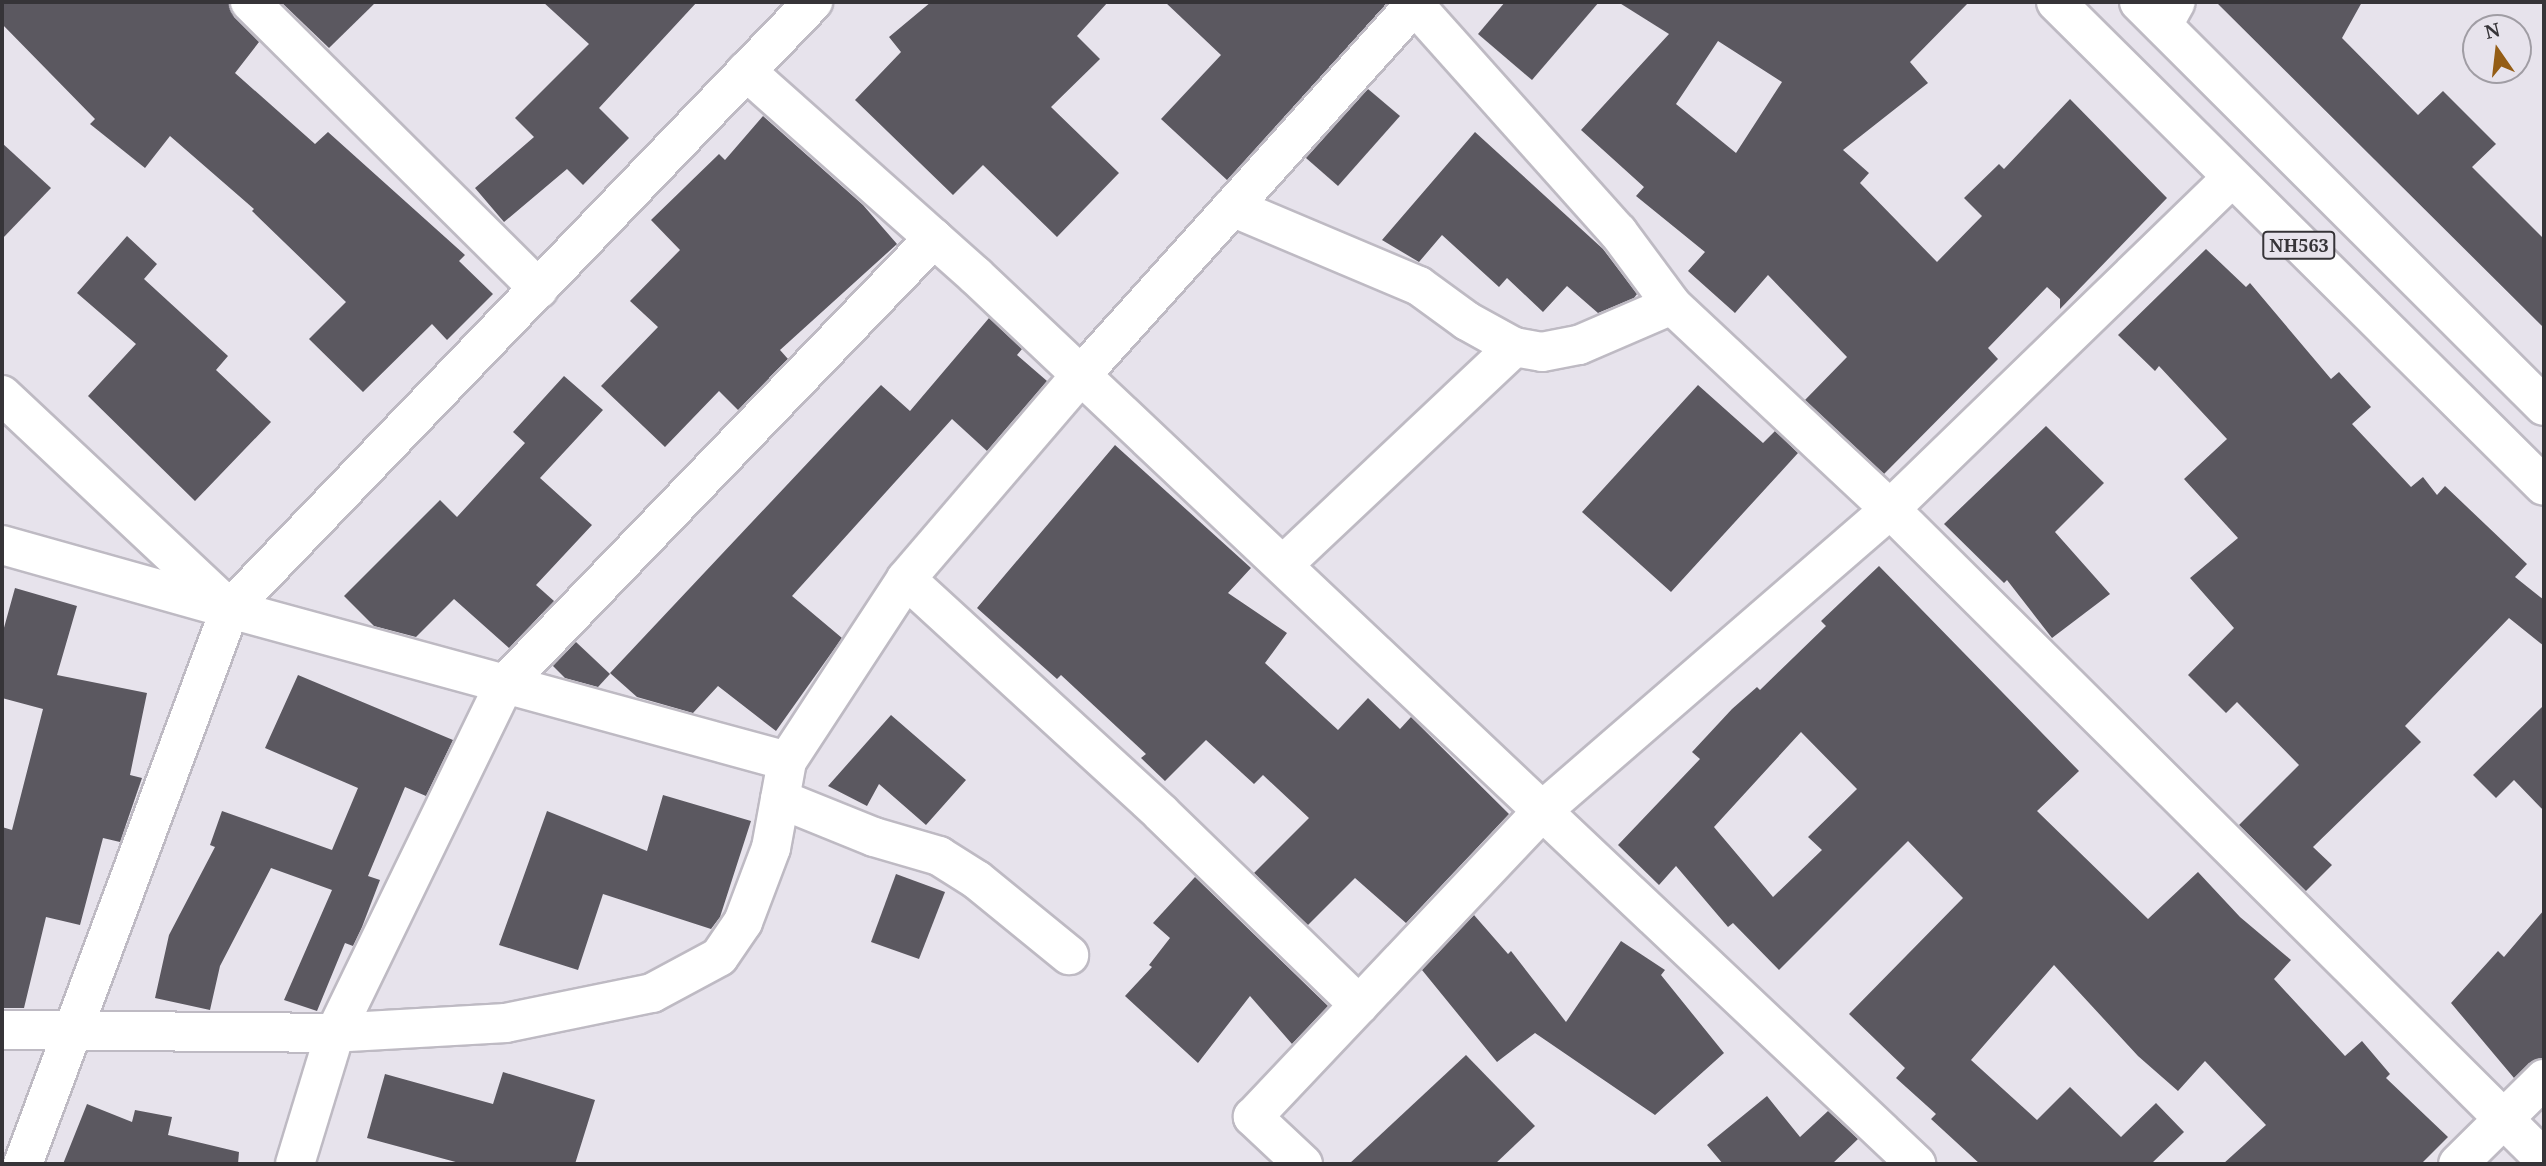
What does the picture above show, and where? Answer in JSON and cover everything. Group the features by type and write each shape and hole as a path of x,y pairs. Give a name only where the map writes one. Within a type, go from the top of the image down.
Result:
{"main road":[{"path":"250,2 539,289"},
{"path":"23,1164 230,609 813,2"},
{"name":"NH563","path":"2056,2 2231,179 2544,486"},
{"path":"2,1030 335,1033 506,1023 652,993 719,957 743,922 771,848 787,761 906,579 1081,375 1415,3 1618,232 1672,305 1890,509 2544,1159"},
{"name":"NH563","path":"2160,9 2544,406"},
{"path":"746,71 934,238 1081,375 1916,1164"},
{"path":"1303,1164 1253,1117 1543,810 1890,509 2231,179"},
{"path":"1232,207 1419,286 1467,321 1514,347 1542,352 1578,345 1672,305"},
{"path":"295,1164 335,1033 504,685 934,238"},
{"path":"1283,565 1514,347"},
{"path":"2,394 230,609"},
{"path":"2,545 787,761"},
{"path":"906,579 1161,813 1359,1005"},
{"path":"780,799 874,837 939,856 977,880 1069,955"},
{"path":"2458,1164 2502,1117 2544,1079"}],"building":[{"path":"2,2 229,2 234,17 259,42 235,73 315,144 328,132 465,255 459,261 493,294 447,340 432,324 363,392 309,339 346,302 252,211 254,209 170,136 145,168 90,124 95,119 2,24"},
{"path":"281,2 376,2 329,48"},
{"path":"543,2 697,2 599,108 629,138 583,185 567,169 504,222 475,188 534,137 515,118 589,44"},
{"path":"931,2 1108,2 1077,36 1100,59 1051,107 1119,173 1057,237 983,165 953,195 855,100 901,52 889,37"},
{"path":"1165,2 1388,2 1227,180 1161,119 1221,55"},
{"path":"1505,2 1599,2 1532,80 1478,34"},
{"path":"1618,2 1969,2 1910,62 1928,83 1843,150 1869,173 1860,183 1937,262 1982,216 1964,198 1999,164 2004,169 2070,99 2167,198 2060,309 2060,299 2047,287 1988,348 1998,359 1884,474 1805,400 1847,357 1768,275 1735,313 1688,271 1705,252 1636,196 1644,187 1581,130 1669,34","holes":["1718,41 1782,82 1736,153 1676,104"]},
{"path":"2216,2 2362,2 2342,38 2418,115 2443,91 2496,144 2472,167 2544,239 2544,328"},
{"path":"1368,89 1400,116 1338,186 1306,158"},
{"path":"763,116 863,205 897,244 780,350 788,359 738,410 719,391 665,447 601,386 658,327 630,301 680,250 651,220 719,154 725,160"},
{"path":"1475,132 1603,249 1637,294 1634,298 1598,313 1567,286 1543,312 1507,278 1499,287 1442,235 1419,262 1382,240"},
{"path":"2,143 51,188 2,239"},
{"path":"127,236 157,264 144,279 228,356 216,370 271,422 195,501 88,396 136,344 77,293"},
{"path":"2206,249 2246,287 2250,283 2331,379 2339,372 2371,407 2352,424 2411,487 2423,477 2437,495 2445,486 2527,564 2515,577 2544,600 2544,646 2509,618 2405,726 2421,742 2313,847 2332,865 2306,891 2239,825 2299,765 2237,702 2226,713 2188,675 2234,628 2190,578 2238,538 2184,479 2227,439 2159,366 2155,371 2118,335"},
{"path":"989,318 1022,349 1017,355 1047,381 987,451 952,419 792,596 842,638 776,731 718,686 693,713 637,697 610,673 881,385 910,411"},
{"path":"564,376 603,410 540,478 592,525 536,585 554,601 509,648 454,599 416,637 374,626 344,596 440,500 457,517 525,443 513,432"},
{"path":"1698,385 1763,443 1775,431 1798,453 1671,592 1582,512"},
{"path":"2046,426 2104,483 2055,532 2110,594 2052,638 2007,580 2004,583 1944,524"},
{"path":"1115,445 1251,568 1228,593 1287,633 1265,663 1338,730 1368,698 1400,729 1411,717 1509,814 1406,923 1355,878 1308,925 1254,873 1309,818 1263,775 1254,784 1206,740 1165,781 1141,758 1146,754 1061,675 1057,679 977,608"},
{"path":"1879,566 2079,771 2037,811 2148,919 2198,872 2240,917 2291,960 2274,979 2345,1056 2362,1041 2390,1074 2386,1078 2448,1137 2421,1164 2223,1164 2266,1125 2205,1061 2178,1091 2138,1056 2054,965 1971,1060 2037,1120 2070,1087 2121,1137 2156,1103 2184,1132 2151,1164 1980,1164 1931,1119 1936,1114 1896,1078 1905,1068 1849,1014 1963,898 1908,841 1779,970 1733,923 1728,927 1676,866 1659,885 1618,845 1700,759 1692,752 1732,709 1757,687 1760,690 1826,626 1821,621","holes":["1801,732 1857,789 1808,837 1822,850 1773,897 1714,827"]},
{"path":"15,588 77,606 57,675 147,693 130,775 142,778 120,842 103,838 80,925 46,917 24,1008 2,1008 2,827 12,830 43,709 2,698 2,635"},
{"path":"576,642 610,674 598,687 565,678 553,666"},
{"path":"298,675 453,740 426,796 405,787 368,876 380,880 362,927 353,946 345,943 317,1011 284,1000 332,890 271,868 220,966 210,1010 155,998 169,935 215,847 210,845 222,811 332,850 358,788 265,748"},
{"path":"2544,705 2544,811 2514,780 2496,798 2473,775"},
{"path":"891,715 966,780 926,825 879,784 867,806 828,786"},
{"path":"663,795 751,821 720,917 711,929 603,894 578,970 499,945 547,811 647,851"},
{"path":"896,874 945,892 919,959 871,942"},
{"path":"1195,877 1328,1006 1292,1044 1250,996 1198,1063 1125,996 1152,967 1149,965 1170,938 1153,923"},
{"path":"2544,910 2544,1058 2529,1063 2514,1078 2451,1003 2498,951 2504,957"},
{"path":"1474,915 1508,954 1511,951 1566,1022 1621,941 1665,970 1661,975 1724,1053 1655,1115 1535,1033 1497,1062 1422,970"},
{"path":"1466,1055 1535,1126 1495,1164 1349,1164"},
{"path":"503,1072 595,1100 575,1164 463,1164 367,1138 385,1074 493,1104"},
{"path":"1767,1096 1800,1137 1828,1111 1858,1139 1832,1164 1723,1164 1707,1145"},
{"path":"87,1104 132,1122 135,1110 172,1117 168,1135 239,1152 238,1164 63,1164"}]}
